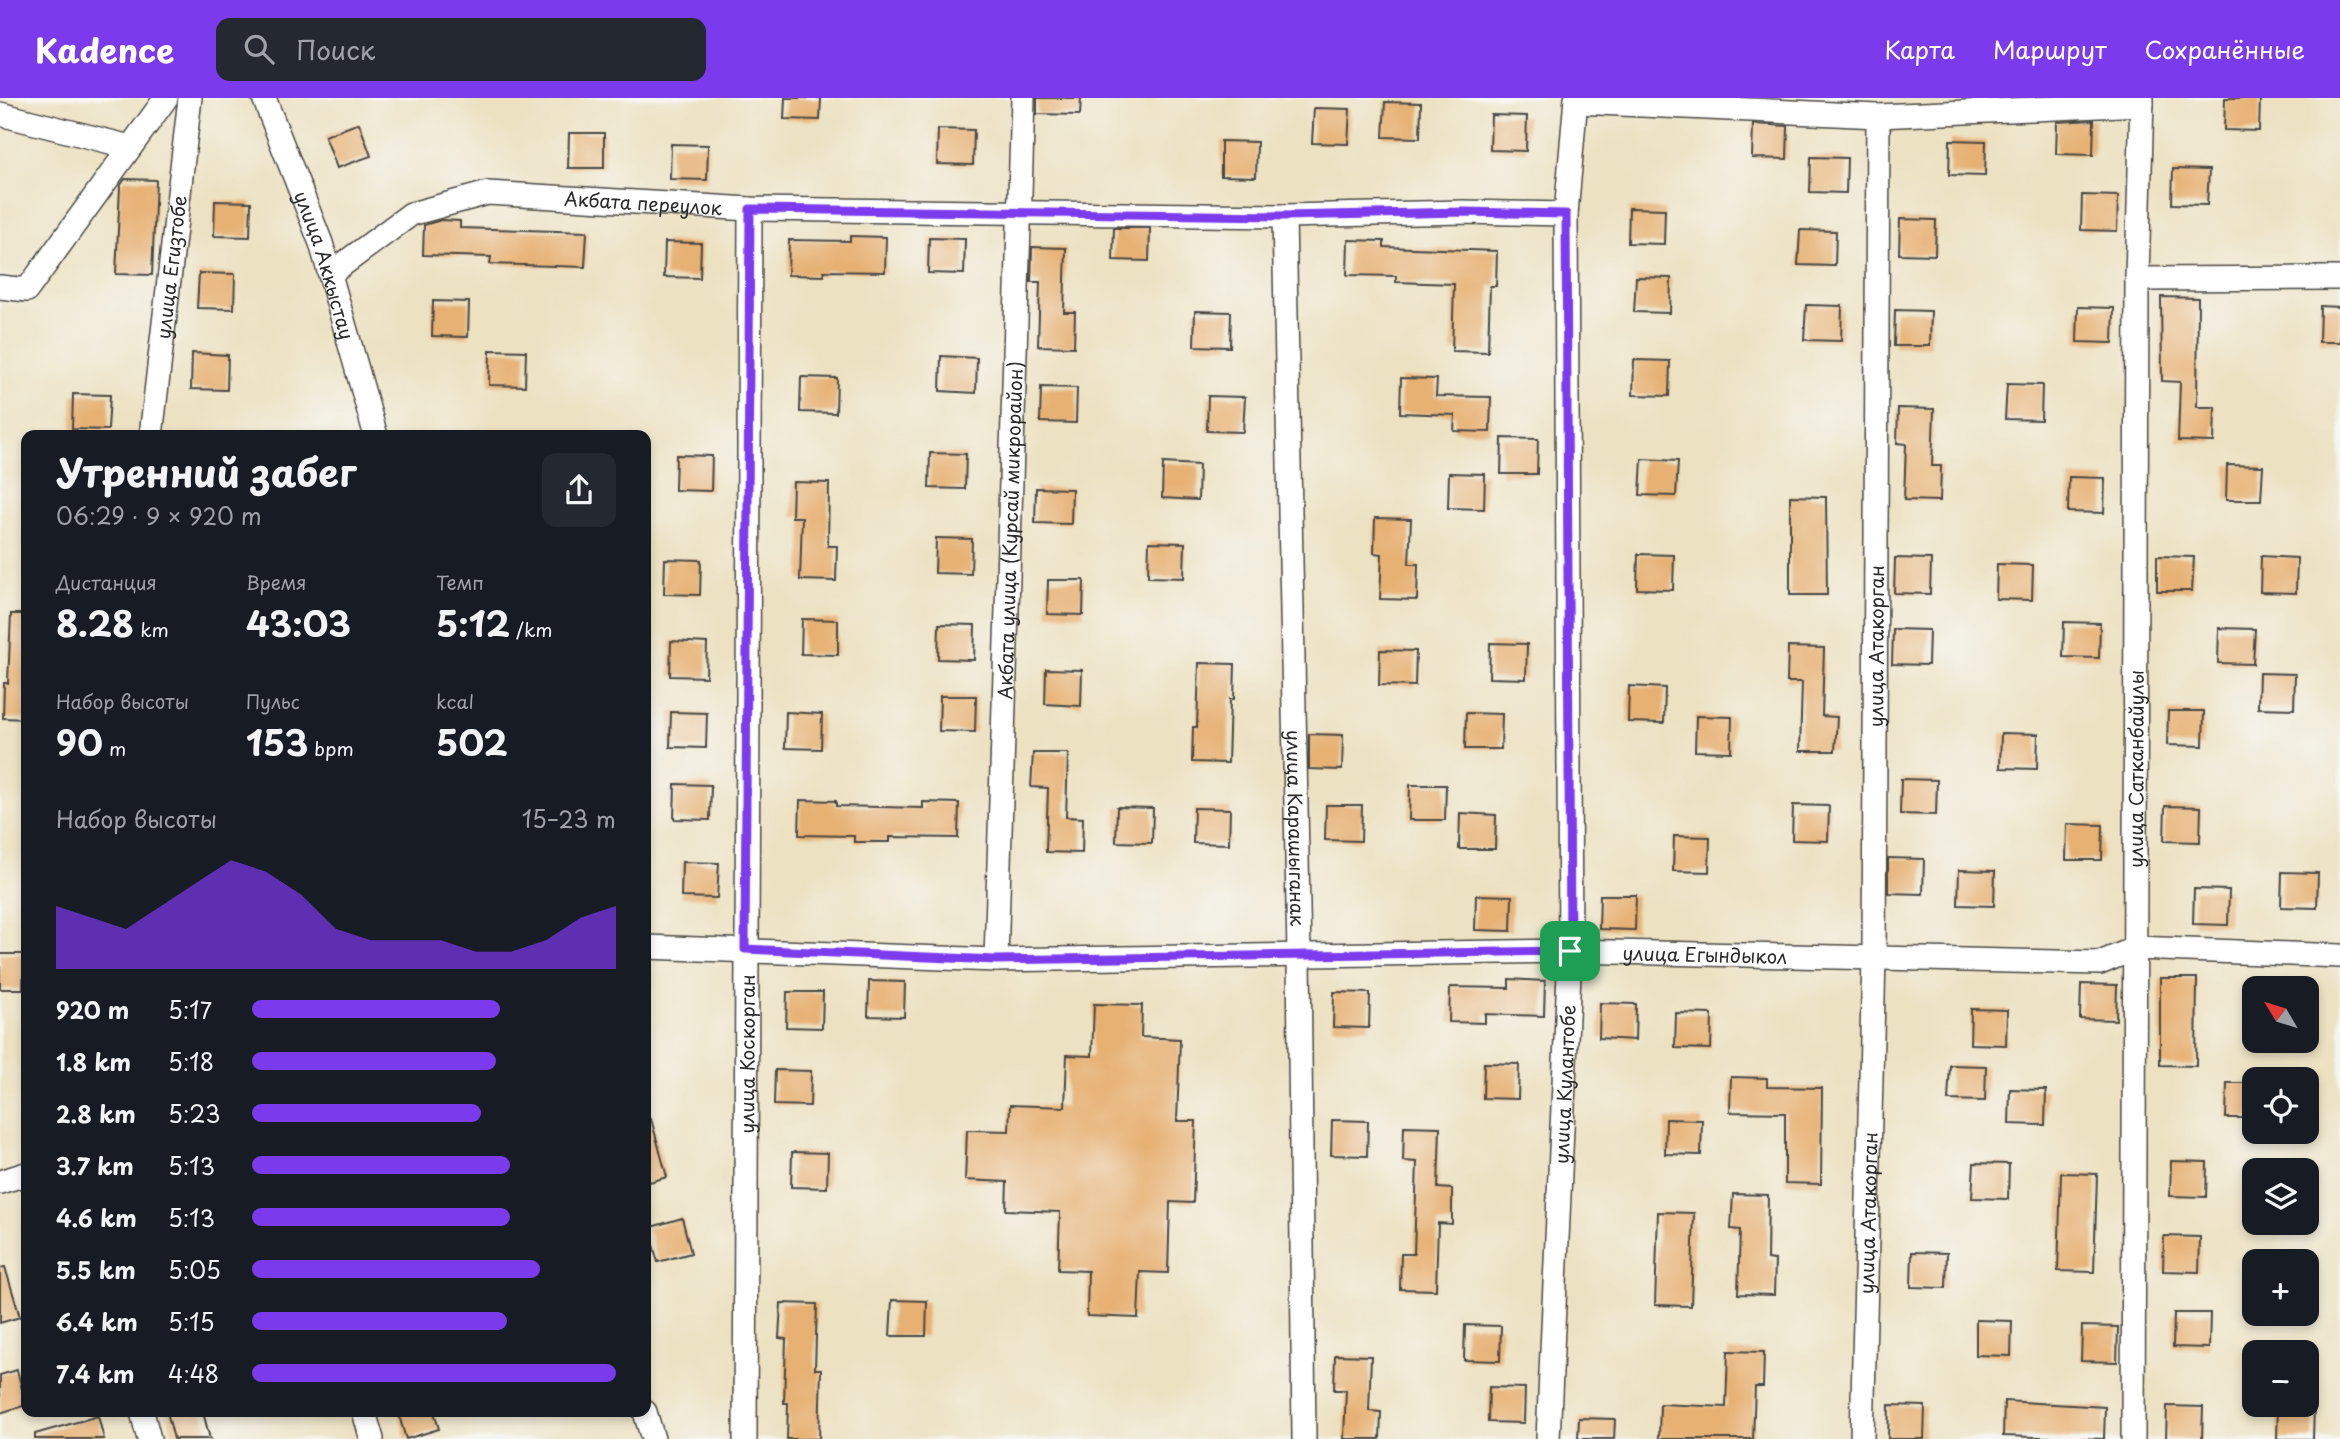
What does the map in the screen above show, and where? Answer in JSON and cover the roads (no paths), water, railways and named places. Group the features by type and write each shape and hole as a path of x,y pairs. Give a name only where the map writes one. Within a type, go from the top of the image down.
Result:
{"street":[{"path":"0,287 27,290 166,98"},
{"name":"улица Егизтобе","path":"151,430 190,98"},
{"name":"улица Аккыстау","path":"264,98 321,243 374,430"},
{"name":"Акбата улица (Курсай микрорайон)","path":"996,960 1023,98"},
{"path":"1577,100 1878,116 2142,101"},
{"name":"улица Кулантобе","path":"1548,1439 1570,951 1566,214 1577,100"},
{"name":"улица Сатканбайулы","path":"2133,1439 2137,279 2142,101"},
{"path":"0,114 130,147"},
{"name":"улица Атакорган","path":"1862,1439 1874,957 1878,116"},
{"name":"Акбата переулок","path":"330,274 411,214 488,193 750,209 1284,216 1463,212 1566,214"},
{"name":"улица Коскорган","path":"745,1439 750,209"},
{"name":"улица Карашыганак","path":"1284,216 1299,955 1304,1439"},
{"path":"2137,279 2340,278"},
{"name":"улица Егындыкол","path":"651,947 996,960 1570,951 2099,963 2136,948 2340,956"},
{"path":"0,1182 21,1176"},
{"path":"143,1417 149,1439"},
{"path":"365,1417 372,1439"},
{"path":"646,1417 653,1439"}]}
